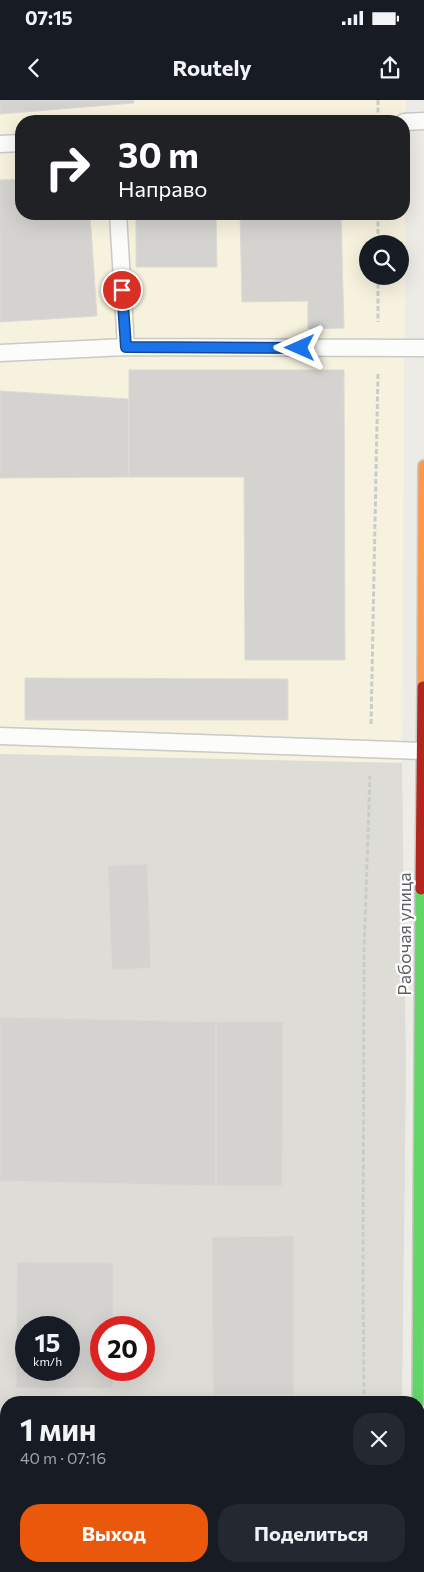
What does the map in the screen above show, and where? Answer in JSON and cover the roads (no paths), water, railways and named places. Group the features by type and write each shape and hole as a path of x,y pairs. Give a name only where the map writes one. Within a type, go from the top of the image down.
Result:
{"street":[{"name":"Рабочая улица","path":"418,1396 422,1214 424,466"}],"lane":[{"path":"410,122 424,121"},
{"path":"0,144 15,143"},
{"path":"118,220 126,347"},
{"path":"0,353 126,347 424,348"},
{"path":"0,736 422,751"}]}
